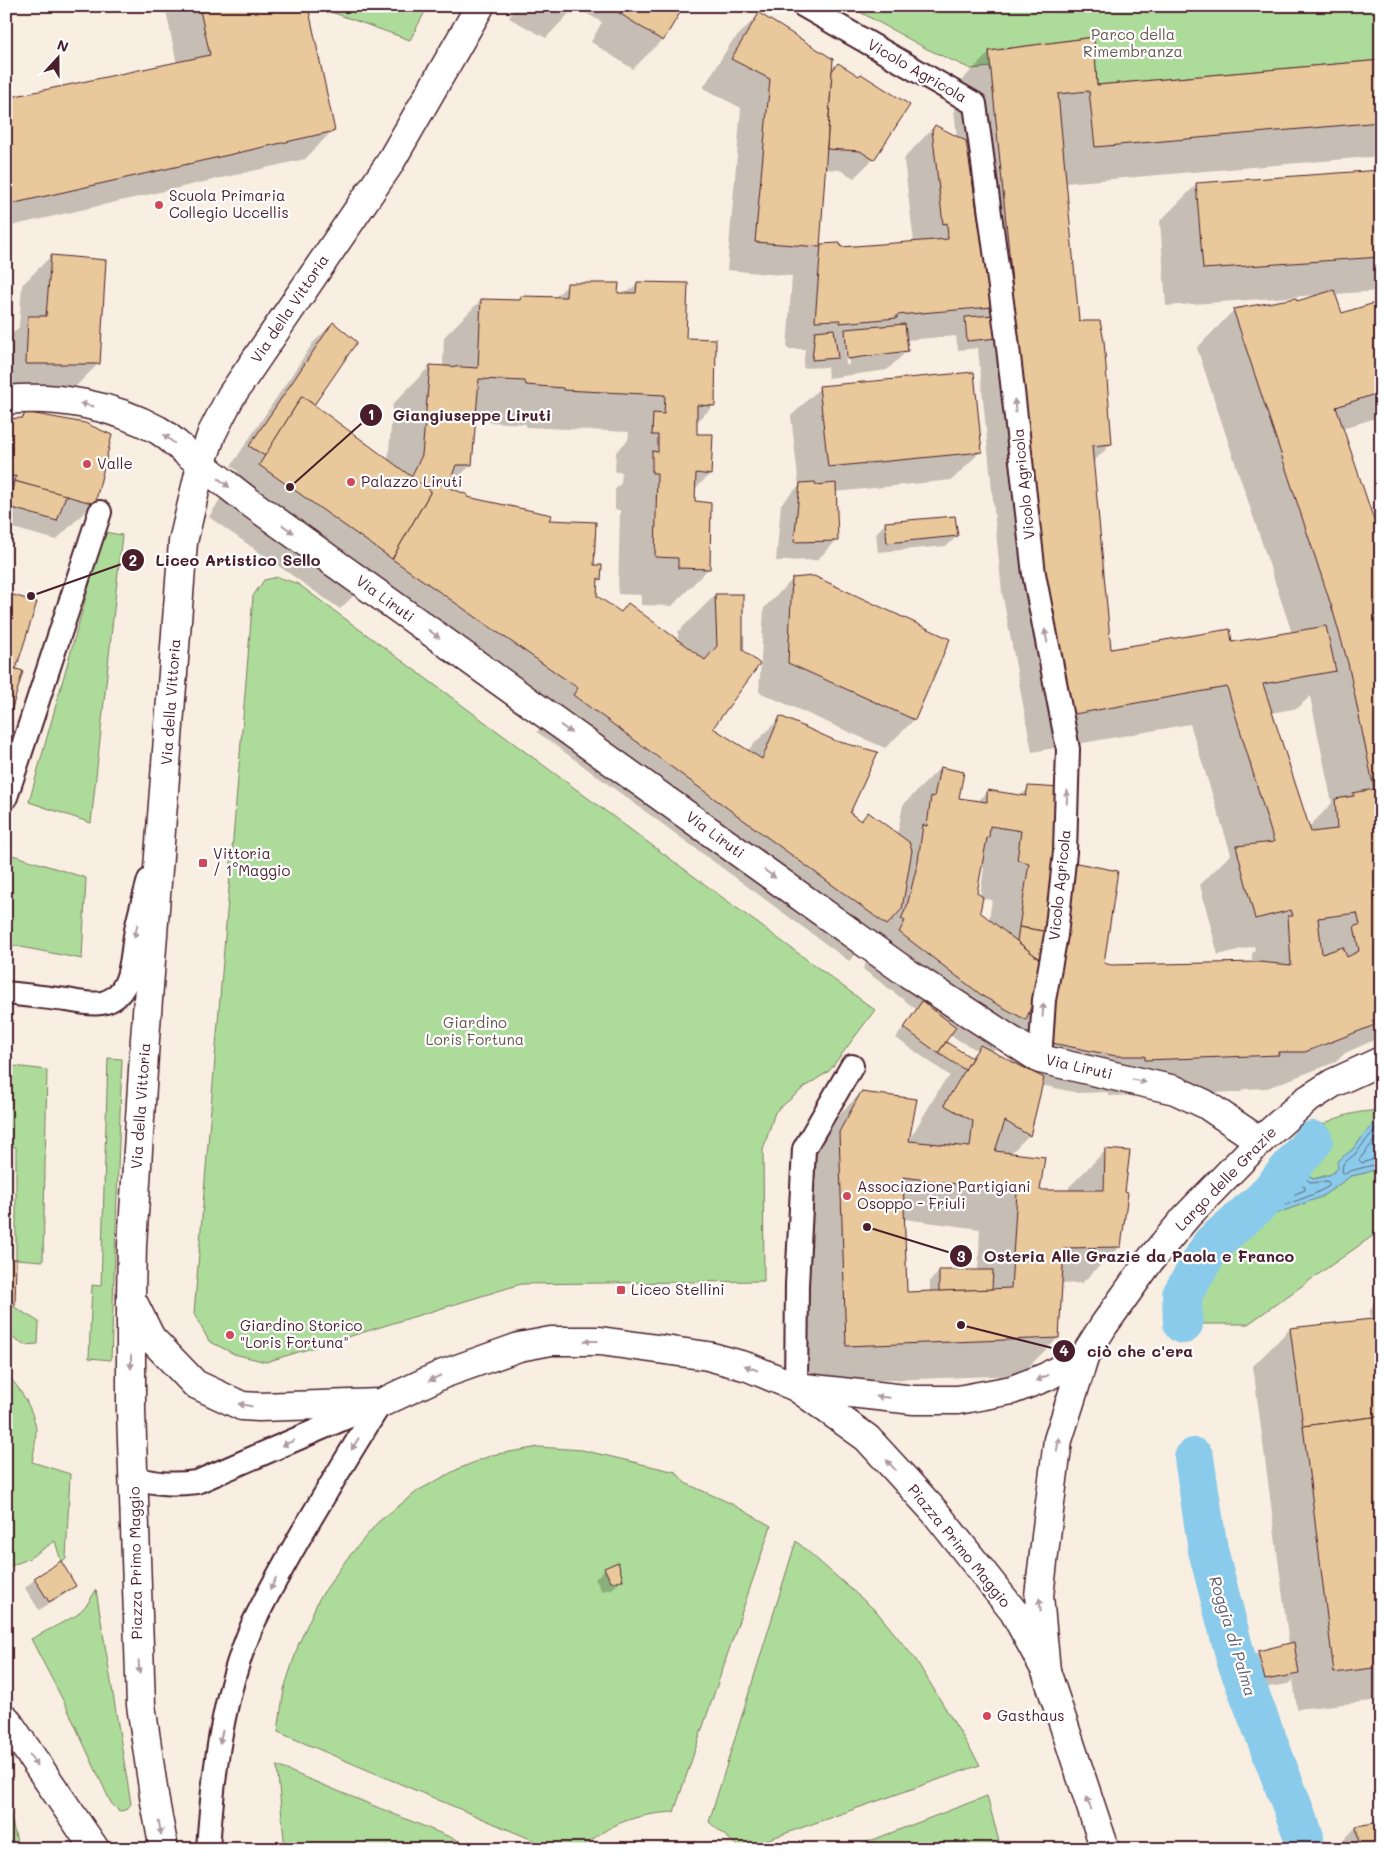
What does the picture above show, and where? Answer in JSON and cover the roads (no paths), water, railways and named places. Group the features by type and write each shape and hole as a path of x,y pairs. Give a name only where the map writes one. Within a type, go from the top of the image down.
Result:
{"street":[{"name":"Via della Vittoria","path":"134,1478 131,1410 131,1296 134,1199 183,542 201,465 212,433 231,396 388,166 480,6"},
{"name":"Via Liruti","path":"6,400 26,398 62,400 101,408 160,431 248,501 906,972 1040,1059 1175,1090 1205,1104 1260,1141"},
{"name":"Largo delle Grazie","path":"1046,1671 1039,1596 1049,1511 1058,1440 1085,1355 1151,1259 1188,1216 1260,1141 1305,1101 1333,1083 1381,1061"},
{"name":"Piazza Primo Maggio","path":"131,1296 151,1338 195,1384 242,1406 381,1402 443,1374 519,1347 551,1341 600,1341 708,1356 748,1367 796,1387 867,1438 935,1512 1014,1612 1046,1671"},
{"name":"Largo delle Grazie","path":"796,1387 914,1400 958,1400 1012,1390 1046,1377 1085,1355"},
{"name":"Piazza Primo Maggio","path":"134,1478 141,1705 164,1849"},
{"path":"1046,1671 1105,1849"},
{"path":"6,1719 95,1849"}],"lane":[{"name":"Vicolo Agricola","path":"804,6 975,104 1008,339 1034,574 1068,749 1065,852 1056,935 1044,1000 1040,1059"},
{"path":"6,798 100,512"},
{"path":"6,993 101,1003 112,999 120,992 131,966 135,935 160,833"},
{"path":"796,1387 797,1285 804,1149 852,1066"},
{"path":"208,1849 212,1792 218,1747 232,1685 252,1627 282,1568 381,1402"},
{"name":"Piazza Primo Maggio","path":"134,1478 175,1485 197,1482 381,1402"}],"water":[{"path":"1376,1120 1381,1121 1381,1167 1351,1176 1321,1197 1270,1216 1229,1247 1210,1270 1188,1256 1305,1135 1320,1147 1306,1161 1304,1173 1313,1179 1321,1178 1338,1168 1337,1161 1352,1150"}],"waterway":[{"name":"Roggia di Palma","path":"1183,1324 1182,1295 1212,1244 1265,1198 1313,1141"},
{"name":"Roggia di Palma","path":"1194,1458 1208,1550 1236,1659 1304,1837"}],"place":[{"name":"Scuola Primaria Collegio Uccellis","path":"159,205"},
{"name":"Valle","path":"87,464"},
{"name":"Palazzo Liruti","path":"351,482"},
{"name":"Giangiuseppe Liruti","path":"290,487"},
{"name":"Liceo Artistico Sello","path":"31,596"},
{"name":"Vittoria / 1°Maggio","path":"203,863"},
{"name":"Associazione Partigiani Osoppo - Friuli","path":"847,1196"},
{"name":"Osteria Alle Grazie da Paola e Franco","path":"867,1227"},
{"name":"Liceo Stellini","path":"621,1290"},
{"name":"ciò che c'era","path":"961,1325"},
{"name":"Giardino Storico \"Loris Fortuna\"","path":"230,1335"},
{"name":"Gasthaus","path":"987,1716"}],"park label":[{"name":"Parco della Rimembranza","path":"1133,44"},
{"name":"Giardino Loris Fortuna","path":"475,1032"}]}
